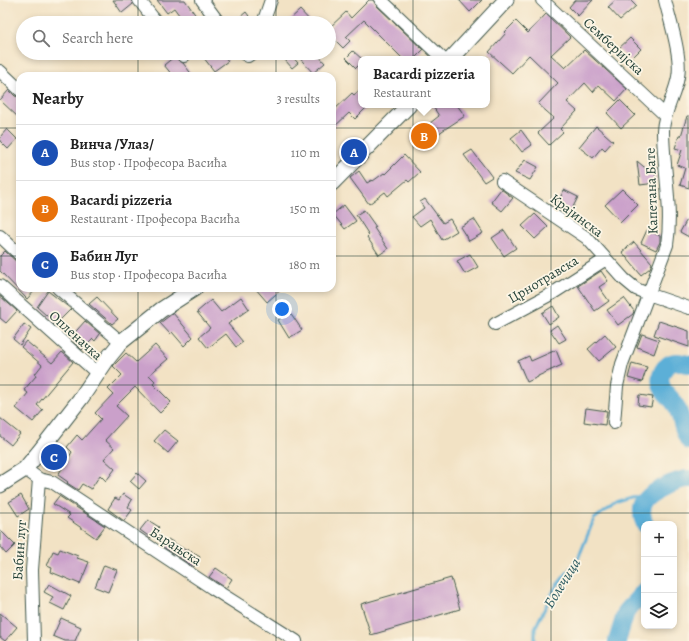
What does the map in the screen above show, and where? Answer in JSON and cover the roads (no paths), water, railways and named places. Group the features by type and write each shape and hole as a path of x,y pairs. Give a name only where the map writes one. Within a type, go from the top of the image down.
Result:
{"street":[{"path":"139,0 152,16"},
{"path":"202,0 215,16"},
{"path":"265,16 271,0"},
{"path":"381,0 440,56"},
{"path":"454,56 506,0"},
{"name":"Семберијска","path":"542,0 665,115"},
{"name":"Капетана Бате","path":"614,423 617,386 622,364 667,245 669,232 668,194 664,160 663,131 665,115 676,87 679,71 678,55 665,0"},
{"path":"0,71 16,86"},
{"path":"336,179 406,108"},
{"name":"Крајинска","path":"502,181 587,238 624,279 636,289 689,308"},
{"path":"0,236 16,251"},
{"name":"Црнотравска","path":"495,324 553,293 606,259"},
{"name":"Опленачка","path":"0,286 97,373"},
{"path":"63,292 121,342"},
{"path":"0,486 25,469 52,437 81,398 97,373 121,342 161,310 188,292"},
{"path":"25,469 39,479"},
{"name":"Бабин луг","path":"34,641 32,570 39,479"},
{"name":"Барањска","path":"39,479 52,482 212,588 296,641"}],"waterway":[{"name":"Болечица","path":"689,364 677,362 668,365 662,371 660,380 663,389 678,410 689,441"},
{"name":"Болечица","path":"644,521 642,510 646,499 656,491 668,485 681,480 689,479"},
{"name":"Болечица","path":"535,641 535,628 555,588 578,559 594,519 616,503 653,492"},
{"name":"Болечица","path":"617,641 626,612 642,593"}],"place":[{"name":"Bacardi pizzeria","path":"424,136"},
{"name":"Винча /Улаз/","path":"354,152"},
{"name":"Бабин Луг","path":"54,457"}]}
